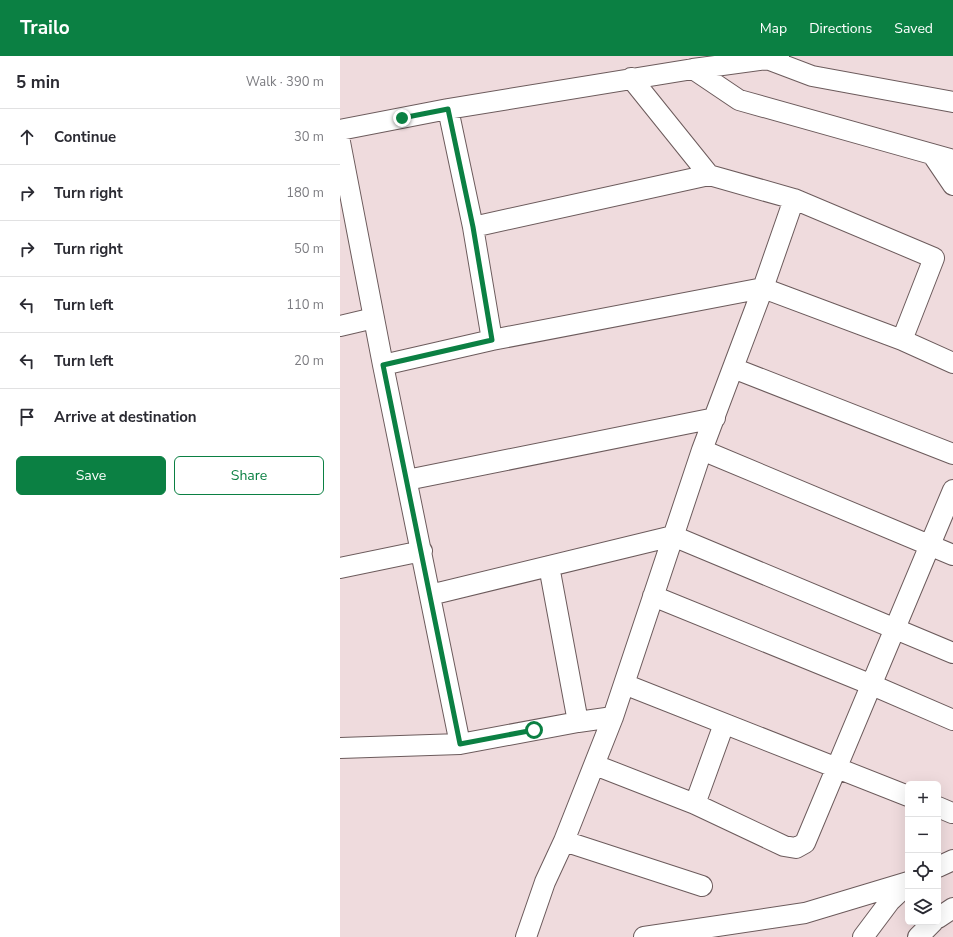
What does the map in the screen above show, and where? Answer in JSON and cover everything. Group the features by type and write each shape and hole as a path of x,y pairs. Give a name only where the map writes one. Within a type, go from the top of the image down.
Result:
{"street":[{"path":"340,130 448,109 631,78 693,68 774,58 812,76 953,102"},
{"path":"693,68 739,100 953,160"},
{"path":"631,78 709,175"},
{"path":"448,109 473,227 492,340"},
{"path":"340,142 383,365 460,744"},
{"path":"932,154 953,185"},
{"path":"473,227 709,175 794,199 934,258 902,340"},
{"path":"526,937 545,882 564,841 614,717 702,450 764,288 794,199"},
{"path":"383,365 492,340 764,288 902,340 953,363"},
{"path":"340,326 374,318"},
{"path":"733,368 953,454"},
{"path":"407,480 715,418"},
{"path":"702,450 953,555"},
{"path":"595,765 695,804 784,846 796,848 806,843 953,490"},
{"path":"430,595 673,536 953,653"},
{"path":"340,568 422,551"},
{"path":"549,566 578,722"},
{"path":"653,596 872,685 953,720"},
{"path":"624,684 905,795"},
{"path":"340,748 460,744 578,722 614,717"},
{"path":"695,804 724,724"},
{"path":"564,841 702,886"},
{"path":"941,866 953,860"},
{"path":"644,937 804,913 905,884"},
{"path":"863,937 890,901 905,886"},
{"path":"941,916 953,908"},
{"path":"918,937 930,925"}],"route":[{"path":"402,118 448,109 473,227 492,340 383,365 460,744 534,730"}]}
